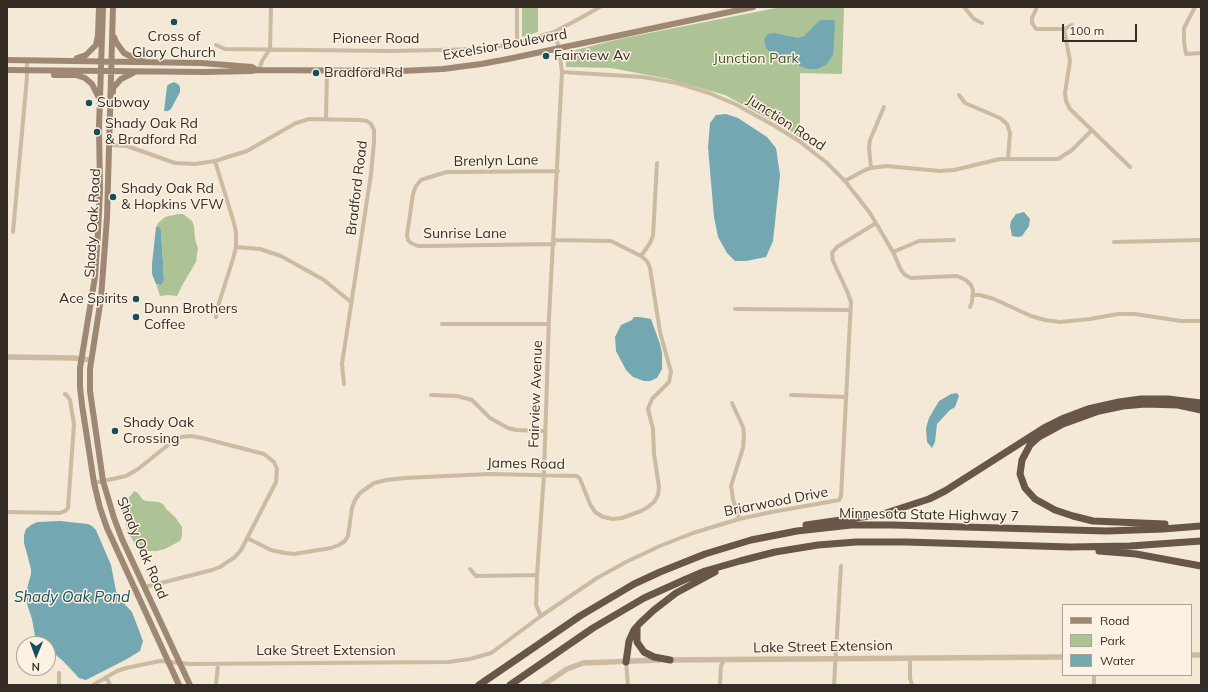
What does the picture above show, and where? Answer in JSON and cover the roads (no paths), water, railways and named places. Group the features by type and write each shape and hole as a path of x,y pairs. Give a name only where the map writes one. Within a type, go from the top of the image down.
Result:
{"highway":[{"path":"751,540 798,526 883,514 921,503 945,491 1044,428 1064,418 1088,409 1141,399 1168,399 1201,403"},
{"path":"1201,410 1178,405 1145,404 1112,408 1087,414 1062,424 1034,441 1023,455 1020,470 1023,483 1031,495 1046,506 1063,514 1083,519 1106,522 1157,525 1201,524"},
{"name":"Minnesota State Highway 7","path":"479,685 580,616 634,584 667,568 705,554 751,540 797,531 851,525 1085,531 1145,530 1201,524"},
{"name":"Minnesota State Highway 7","path":"510,685 593,628 644,598 705,571 755,557 812,546 856,542 1029,546 1130,546 1201,541"},
{"path":"1029,546 1136,554 1201,566"},
{"path":"626,662 629,641 640,622 676,593 713,573 755,557"},
{"path":"640,622 636,637 641,649 648,655 670,660"}],"main road":[{"path":"45,61 78,58 90,52 97,41 99,7"},
{"name":"Shady Oak Road","path":"103,7 100,101 100,204 98,239 94,284 81,359 80,387 94,483 100,508 107,528 180,685"},
{"name":"Shady Oak Road","path":"113,7 112,72 104,260 100,304 91,360 90,392 103,481 114,518 190,685"},
{"name":"Excelsior Boulevard","path":"7,70 213,72 258,70 401,71 443,69 487,63 753,7"},
{"path":"113,28 115,38 119,47 124,53 132,56 173,58 200,62"},
{"name":"Excelsior Boulevard","path":"7,60 200,62 252,66 258,70"},
{"path":"27,71 52,75 81,76 89,80 98,94 100,101"},
{"path":"111,99 114,88 121,79 129,74 141,72"}],"street":[{"path":"258,70 270,49 271,7"},
{"path":"517,7 517,43"},
{"name":"Pioneer Road","path":"216,45 225,49 439,51 483,49 517,43 554,32 600,7"},
{"path":"964,7 974,19 982,23"},
{"path":"1037,7 1032,18 1032,23 1036,29 1064,29 1072,25"},
{"path":"1195,7 1184,28 1186,54 1201,54"},
{"path":"1064,29 1070,61 1066,101 1075,115 1130,166"},
{"name":"Fairview Avenue","path":"541,616 536,605 536,575 544,474 549,324 562,72 559,48 554,32"},
{"path":"13,232 27,60"},
{"path":"326,120 327,70"},
{"name":"Junction Road","path":"562,72 644,77 677,83 709,93 736,104 776,126 827,163 844,181 876,223 905,275 911,278 919,279 957,276 964,278 973,290 973,296"},
{"path":"959,95 965,103 1000,118 1007,124 1010,133 1008,159"},
{"path":"871,168 869,148 870,140 884,107"},
{"name":"Bradford Road","path":"109,145 127,146 181,164 195,164 215,161 247,151 296,123 309,120 367,121 371,124 374,130 371,174 358,268 351,302 342,364 344,384"},
{"path":"844,181 871,168 886,166 940,171 954,170 990,161 1008,159 1058,159 1072,150 1092,130"},
{"path":"215,161 236,232 236,247 216,317"},
{"path":"641,256 653,236 657,163"},
{"name":"Brenlyn Lane","path":"435,175 458,172 558,171"},
{"name":"Sunrise Lane","path":"435,175 421,180 416,186 411,208 408,235 408,240 411,244 427,246 611,241 641,256"},
{"name":"Briarwood Drive","path":"470,659 490,653 597,578 660,546 693,533 739,519 841,499 850,310 849,297 833,261 832,253 837,247 876,223"},
{"path":"893,252 918,241 954,240"},
{"path":"1114,242 1201,240"},
{"path":"236,247 260,250 280,256 324,280 351,302"},
{"name":"James Road","path":"247,538 271,550 285,553 294,554 331,548 345,541 348,536 352,508 355,500 364,489 374,483 386,480 446,475 544,474 577,476 580,479 592,508 599,515 608,519 622,518 648,507 654,502 658,495 659,487 654,454 653,430 648,409 652,399 669,382 671,372 660,332 650,268 647,261 641,256"},
{"path":"970,307 973,296 980,295 994,299 1031,316 1060,322 1077,321 1118,314 1135,314 1181,321 1201,321"},
{"path":"735,309 850,310"},
{"path":"442,324 549,324"},
{"path":"7,357 91,360"},
{"path":"7,512 60,513 68,508 74,424 70,400 65,394"},
{"path":"431,395 457,396 472,400 490,418 508,428 516,430 545,431"},
{"path":"791,395 846,397"},
{"path":"732,403 743,427 744,434 743,448 732,486 732,499 739,519"},
{"path":"94,483 116,479 132,473 173,441 181,437 191,436 202,438 264,454 274,462 277,469 276,482 238,554 220,567 145,587"},
{"path":"834,685 841,566"},
{"path":"470,569 476,576 536,575"},
{"name":"Lake Street Extension","path":"543,685 567,669 583,663 670,660 1062,657"},
{"name":"Lake Street Extension","path":"93,685 117,671 134,666 160,662 181,664 218,664 459,662 470,659"},
{"path":"910,659 910,678 912,685"},
{"path":"720,685 724,660"},
{"path":"626,662 628,685"},
{"path":"216,685 218,664"},
{"path":"59,673 59,685"},
{"path":"106,677 110,685"}],"water":[{"path":"821,20 834,20 835,23 833,55 826,65 817,69 808,69 774,56 766,48 764,39 768,34 774,33 798,38 804,36"},
{"path":"174,82 180,87 180,92 171,109 164,111 167,86"},
{"path":"726,114 738,118 767,137 776,148 780,175 773,241 766,257 746,261 735,261 727,253 718,237 714,217 708,147 710,123 716,115"},
{"path":"1024,212 1030,219 1029,226 1022,236 1012,236 1010,226 1011,221 1016,214"},
{"path":"156,227 159,227 161,230 164,280 160,285 156,284 152,274"},
{"path":"634,317 651,319 660,344 662,353 662,369 657,378 650,381 644,381 633,377 626,370 616,351 615,337 621,325 632,320"},
{"path":"957,393 959,396 955,407 950,410 937,424 935,442 932,448 927,442 926,428 929,418 939,401 951,394"},
{"name":"Shady Oak Pond","path":"60,521 88,524 96,530 111,565 116,591 119,598 132,612 143,641 140,651 86,680 79,678 56,655 56,636 35,636 27,604 27,589 31,569 24,543 24,535 26,529 37,522"}],"place":[{"name":"Cross of Glory Church","path":"174,22"},
{"name":"Fairview Av","path":"546,56"},
{"name":"Bradford Rd","path":"316,73"},
{"name":"Subway","path":"89,103"},
{"name":"Shady Oak Rd & Bradford Rd","path":"97,132"},
{"name":"Shady Oak Rd & Hopkins VFW","path":"113,197"},
{"name":"Ace Spirits","path":"136,299"},
{"name":"Dunn Brothers Coffee","path":"136,317"},
{"name":"Shady Oak Crossing","path":"115,431"}],"park label":[{"name":"Junction Park","path":"756,59"}]}
